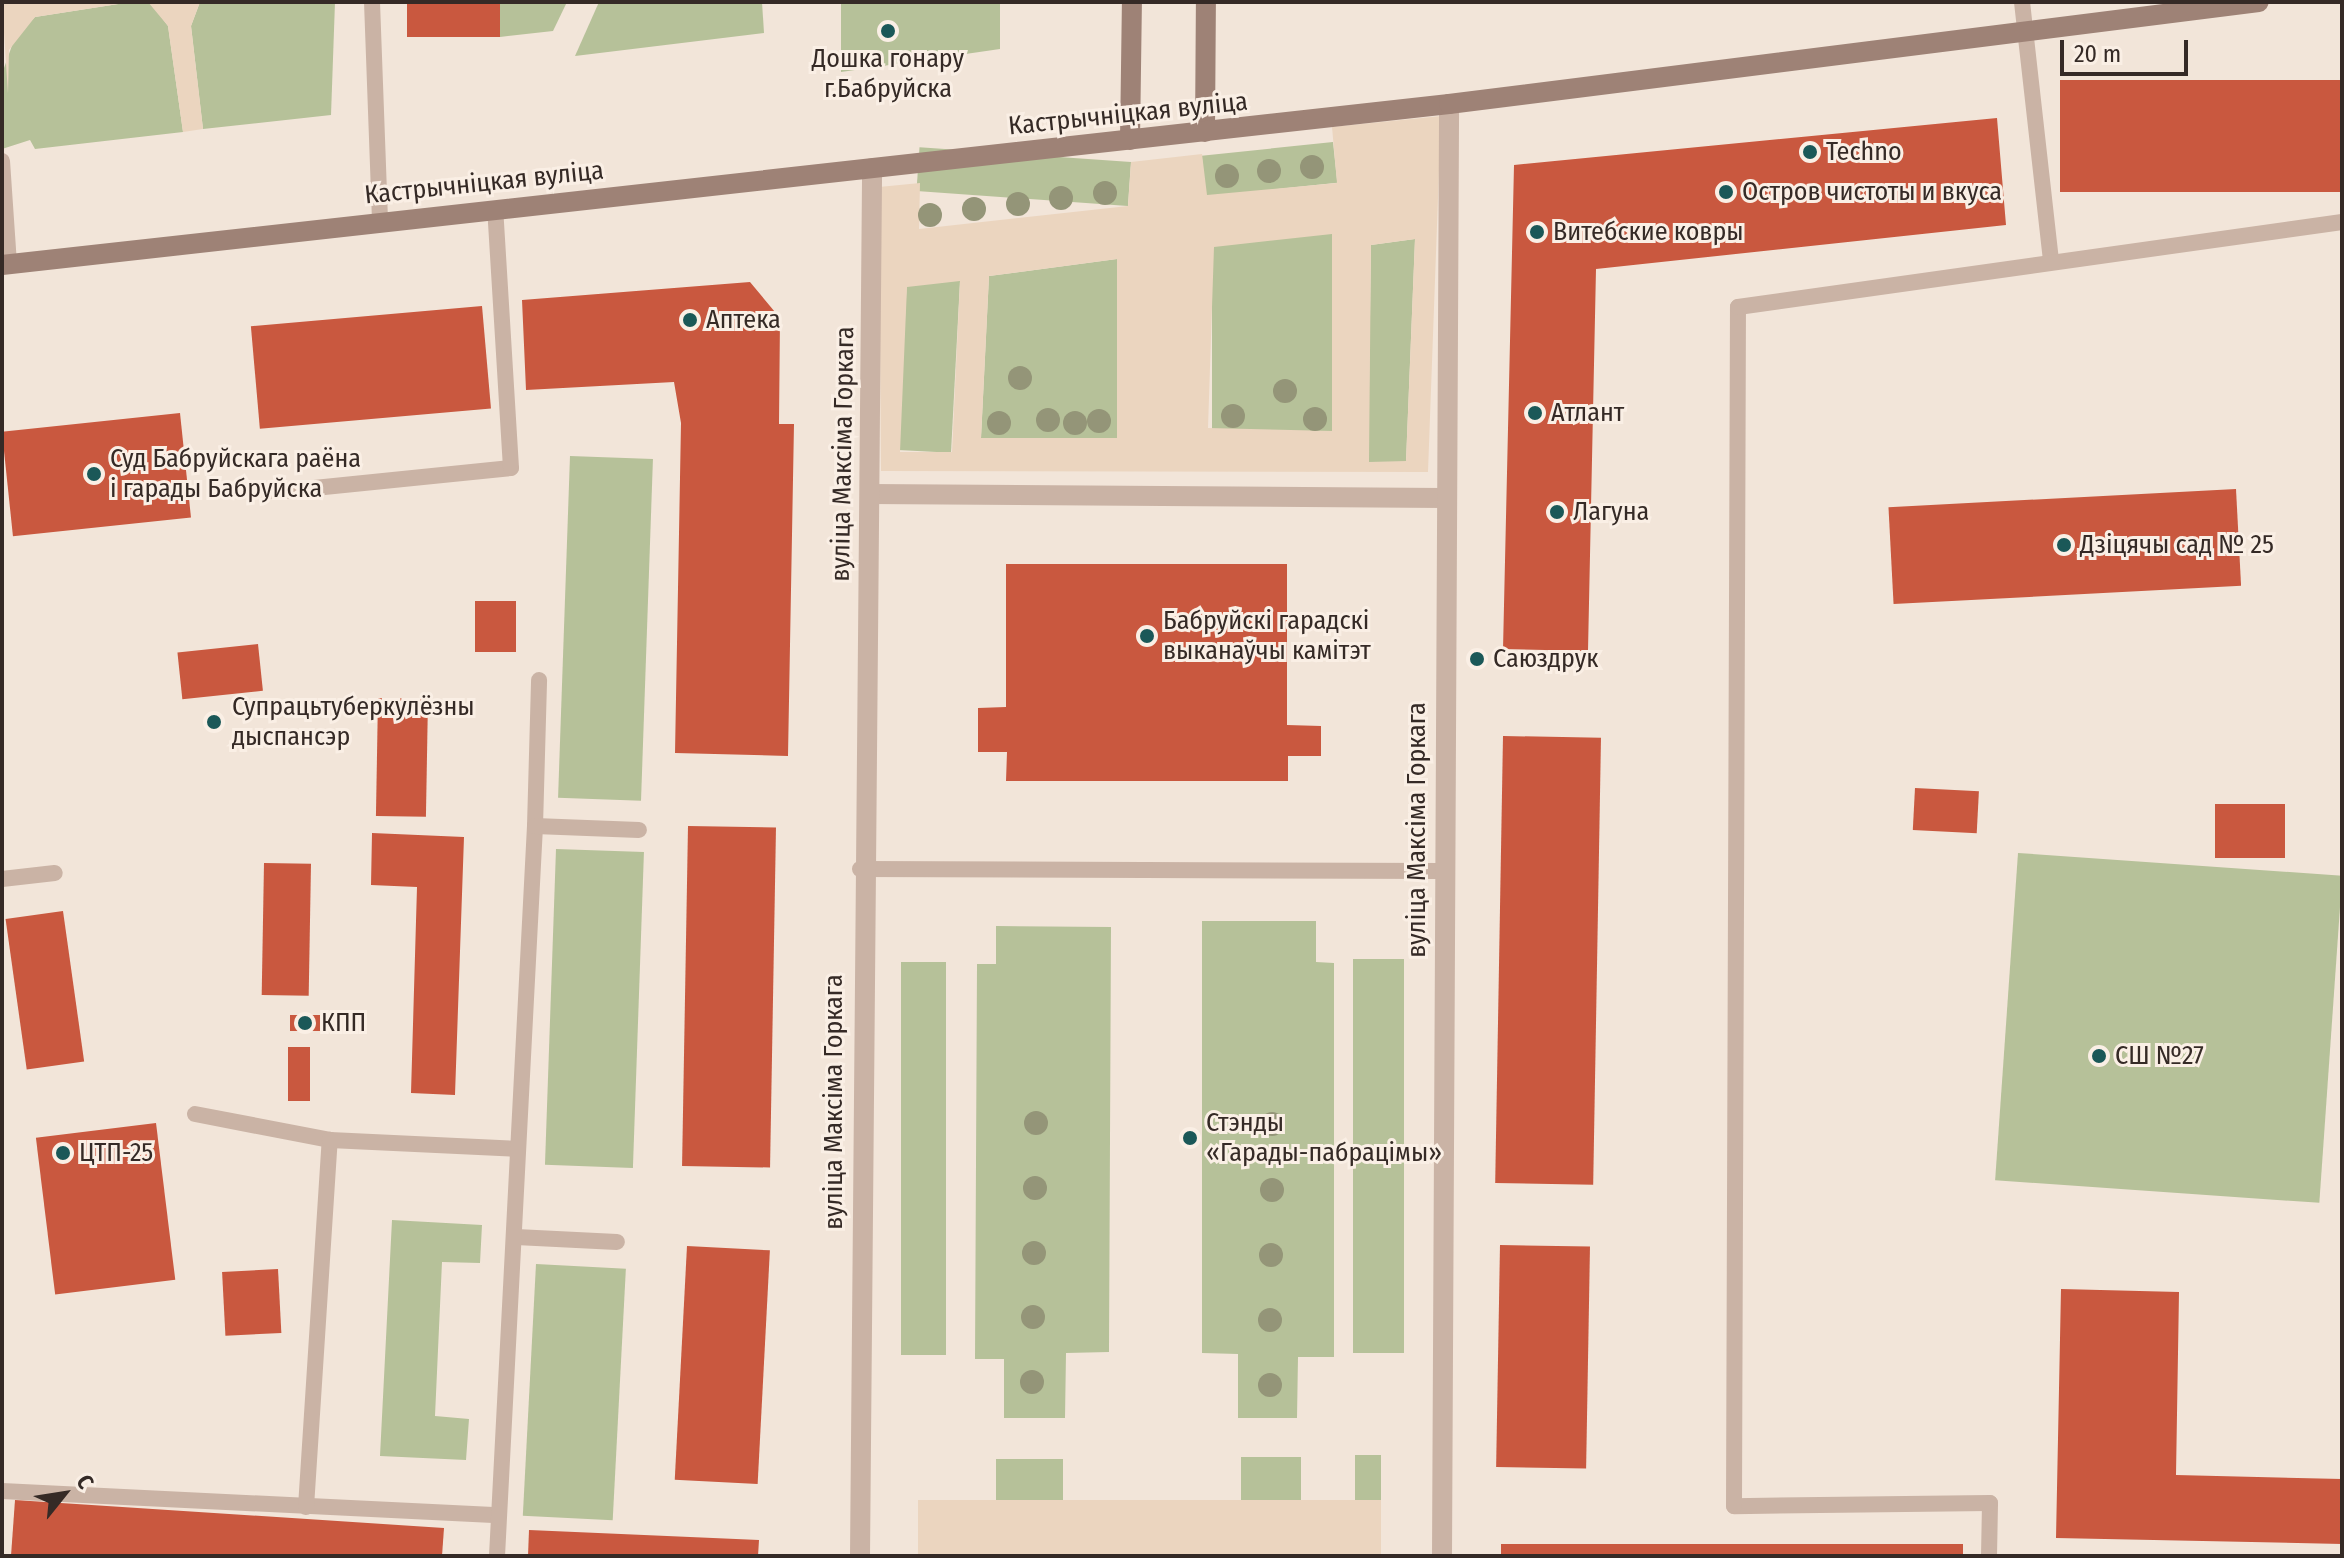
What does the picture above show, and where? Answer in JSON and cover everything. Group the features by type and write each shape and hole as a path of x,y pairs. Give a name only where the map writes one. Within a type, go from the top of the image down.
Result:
{"main road":[{"path":"1130,140 1132,2"},
{"path":"1205,132 1206,2"},
{"name":"Кастрычніцкая вуліца","path":"6,265 380,220 1449,104 2259,2"}],"street":[{"name":"вуліца Максіма Горкага","path":"1442,1556 1443,498 1449,104"},
{"name":"вуліца Максіма Горкага","path":"860,1556 860,869 870,494 872,168"},
{"path":"870,494 1443,498"}],"lane":[{"path":"372,2 380,220"},
{"path":"2022,2 2051,260"},
{"path":"2,161 6,265"},
{"path":"275,492 511,468 495,209"},
{"path":"1989,1556 1990,1503 1734,1506 1738,307 2051,260 2342,222"},
{"path":"497,1556 516,1237 539,680"},
{"path":"535,826 639,830"},
{"path":"860,869 1442,871"},
{"path":"2,879 55,873"},
{"path":"195,1114 330,1140 518,1149"},
{"path":"306,1507 330,1140"},
{"path":"516,1237 617,1242"},
{"path":"2,1491 498,1515"}],"green space":[{"path":"131,2 151,3 168,26 183,132 35,149 30,140 2,149 4,68 15,37 35,17"},
{"path":"200,2 335,2 331,115 203,129 191,26"},
{"path":"500,2 567,2 553,31 500,37"},
{"path":"599,2 762,2 764,33 575,56"},
{"path":"841,2 1000,2 1000,49 841,72"},
{"path":"1333,142 1337,183 1206,197 1202,156"},
{"path":"920,147 1131,162 1128,206 916,191"},
{"path":"1212,233 1332,233 1332,432 1212,432"},
{"path":"1415,239 1406,462 1368,462 1371,245"},
{"path":"1117,259 1118,439 981,438 989,276"},
{"path":"907,278 960,281 951,453 898,450"},
{"path":"570,456 653,459 641,801 558,798"},
{"path":"556,849 644,852 633,1168 545,1165"},
{"path":"2018,853 2342,876 2319,1203 1995,1180"},
{"path":"1202,921 1316,921 1316,962 1334,963 1334,1357 1298,1357 1297,1418 1238,1418 1238,1354 1202,1353"},
{"path":"996,926 1111,927 1109,1352 1066,1353 1065,1418 1004,1418 1004,1359 975,1359 977,964 996,964"},
{"path":"1353,959 1404,959 1404,1353 1353,1353"},
{"path":"901,962 946,962 946,1355 901,1355"},
{"path":"392,1220 482,1225 480,1263 442,1262 435,1416 469,1419 466,1460 380,1456"},
{"path":"536,1264 626,1269 613,1520 523,1516"},
{"path":"1355,1455 1381,1455 1381,1503 1355,1503"},
{"path":"1241,1457 1301,1457 1301,1502 1241,1502"},
{"path":"996,1459 1063,1459 1063,1500 996,1500"}],"shaded area":[{"path":"2,2 131,2 35,17 9,50 8,94"},
{"path":"148,2 200,2 191,26 203,129 183,132 168,26"},
{"path":"1441,116 1428,472 881,471 879,187 920,183 919,229 1128,206 1131,162 1202,154 1207,195 1337,183 1332,127","holes":["1332,234 1332,431 1208,428 1214,247","1415,239 1406,461 1369,462 1371,245","1117,259 1117,438 981,438 989,276","960,281 952,452 900,452 907,287"]},
{"path":"918,1500 1381,1500 1381,1556 918,1556"}],"building":[{"path":"407,2 500,2 500,37 407,37"},
{"path":"2060,80 2342,80 2342,192 2060,192"},
{"path":"1997,118 2006,225 1596,269 1588,651 1503,649 1514,165"},
{"path":"750,282 780,318 779,424 794,424 788,756 675,753 681,423 674,382 526,390 522,300"},
{"path":"482,306 491,409 260,429 251,326"},
{"name":"Суд Бабруйскага раёна і гарады Бабруйска","path":"180,413 191,517 13,536 2,432"},
{"name":"Дзіцячы сад № 25","path":"2236,489 2241,586 1894,604 1888,507"},
{"name":"Бабруйскі гарадскі выканаўчы камітэт","path":"1006,564 1287,564 1287,725 1321,726 1321,756 1288,756 1288,781 1006,781 1007,752 978,752 978,708 1006,707"},
{"path":"475,601 516,601 516,652 475,652"},
{"path":"258,644 263,691 182,699 177,652"},
{"path":"378,698 428,699 426,817 376,816"},
{"path":"1503,736 1601,738 1593,1185 1495,1183"},
{"path":"1915,788 1979,791 1977,833 1913,830"},
{"path":"2215,804 2285,804 2285,858 2215,858"},
{"path":"688,826 776,828 770,1167 682,1166"},
{"path":"372,833 464,837 455,1095 411,1093 417,887 371,885"},
{"path":"264,863 311,864 309,996 262,995"},
{"path":"63,911 84,1062 27,1070 6,919"},
{"name":"КПП","path":"290,1015 320,1015 320,1031 290,1031"},
{"path":"288,1047 310,1047 310,1101 288,1101"},
{"path":"156,1123 175,1280 55,1295 36,1138"},
{"path":"1500,1245 1590,1247 1586,1469 1496,1467"},
{"path":"687,1246 770,1250 758,1484 675,1480"},
{"path":"278,1269 281,1333 225,1336 222,1272"},
{"path":"2061,1289 2179,1292 2176,1475 2342,1479 2342,1544 2056,1538"},
{"path":"15,1500 444,1528 442,1556 11,1556"},
{"path":"529,1530 759,1540 758,1556 528,1556"},
{"path":"1501,1544 1963,1544 1963,1556 1501,1556"}],"place":[{"name":"Дошка гонару г.Бабруйска","path":"888,31"},
{"name":"Techno","path":"1810,152"},
{"name":"Остров чистоты и вкуса","path":"1726,192"},
{"name":"Витебские ковры","path":"1537,232"},
{"name":"Аптека","path":"690,320"},
{"name":"Атлант","path":"1535,413"},
{"name":"Суд Бабруйскага раёна і гарады Бабруйска","path":"94,474"},
{"name":"Лагуна","path":"1557,512"},
{"name":"Дзіцячы сад № 25","path":"2064,545"},
{"name":"Бабруйскі гарадскі выканаўчы камітэт","path":"1147,636"},
{"name":"Саюздрук","path":"1477,659"},
{"name":"Супрацьтуберкулёзны дыспансэр","path":"214,722"},
{"name":"КПП","path":"305,1023"},
{"name":"СШ №27","path":"2099,1056"},
{"name":"Стэнды «Гарады-пабрацімы»","path":"1190,1138"},
{"name":"ЦТП-25","path":"63,1153"}]}
